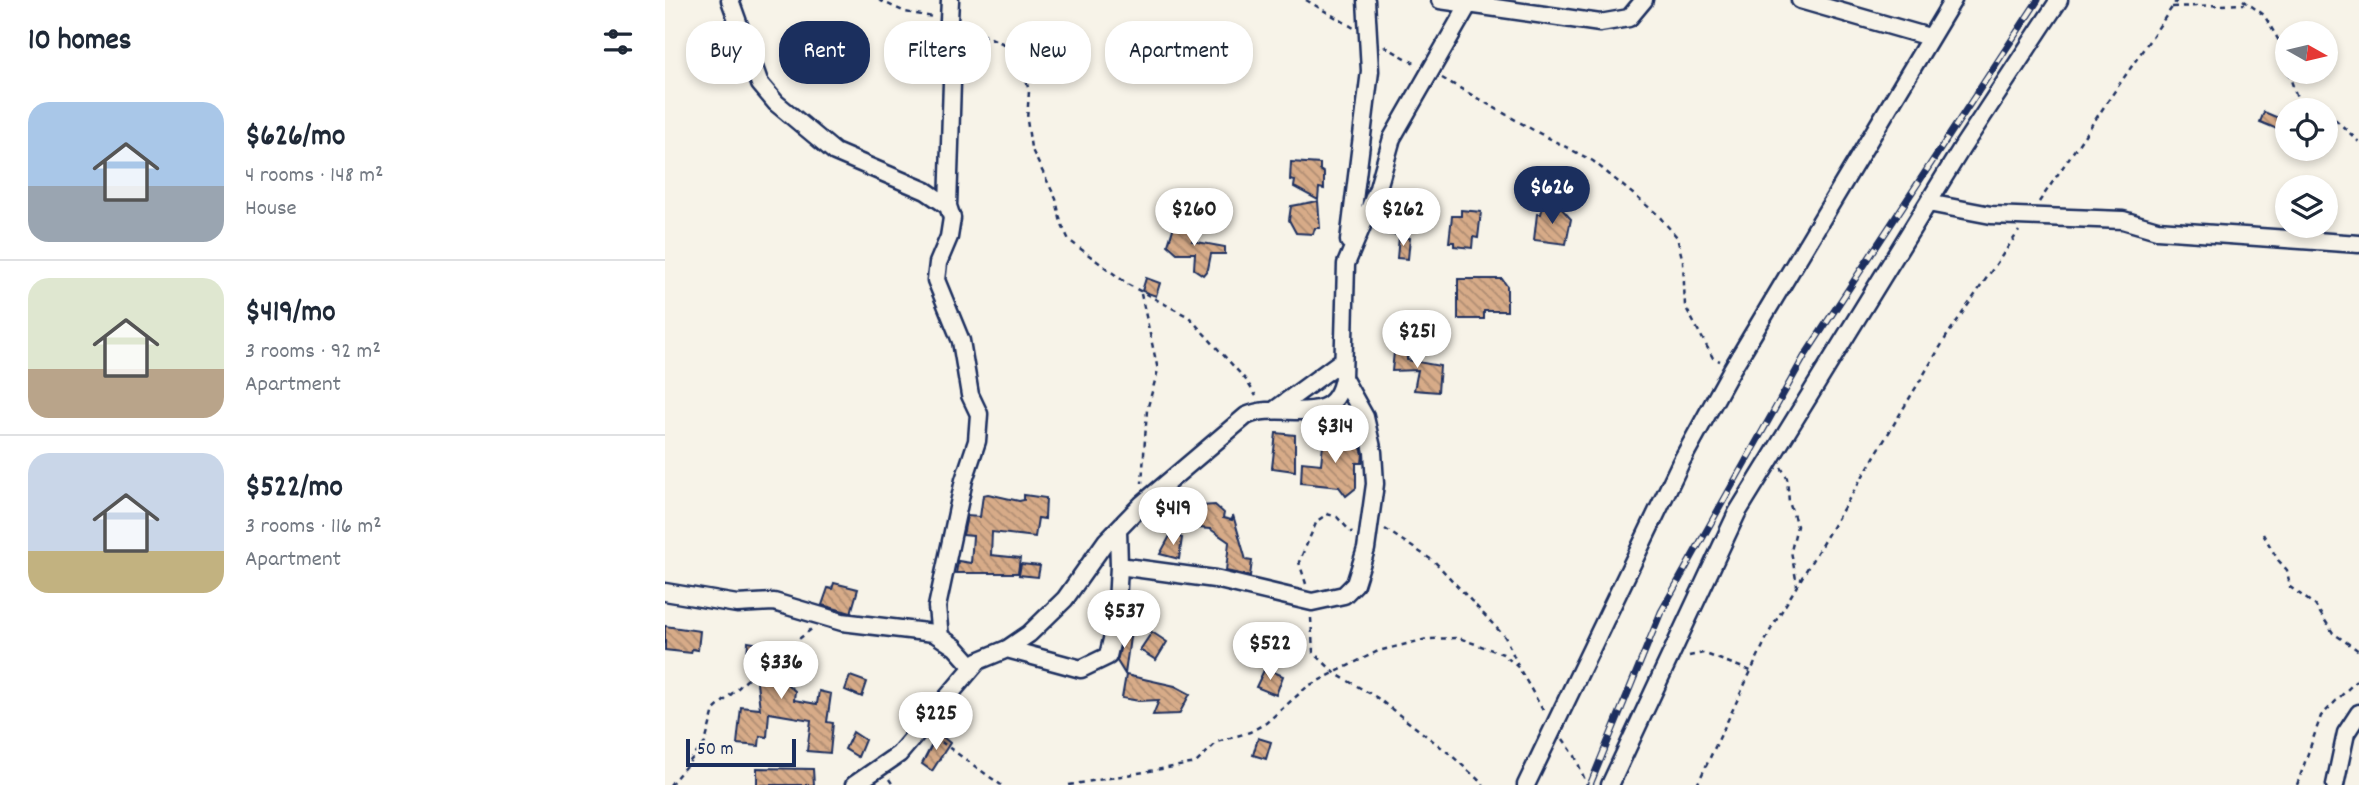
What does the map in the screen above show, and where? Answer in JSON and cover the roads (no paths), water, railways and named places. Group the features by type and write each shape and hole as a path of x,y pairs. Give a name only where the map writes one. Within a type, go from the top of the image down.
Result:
{"street":[{"path":"730,0 760,84 776,103 835,152 926,191 948,206"},
{"path":"940,637 937,607 964,480 977,441 979,414 970,395 961,341 936,280 938,263 949,237 953,218 948,206 952,82 950,0"},
{"path":"854,785 886,765 920,731 978,661 1007,649 1029,634 1065,599 1094,556 1142,504 1246,416 1259,410 1300,411 1327,407 1341,392 1346,264 1370,71 1366,0"},
{"path":"1440,0 1611,23 1629,18 1643,0"},
{"path":"1800,0 1929,37"},
{"path":"1526,785 1681,462 1733,369 1953,0"},
{"path":"1610,785 1738,513 1928,203 2059,0"},
{"path":"1346,264 1378,188 1392,138 1470,2"},
{"path":"1928,203 1991,215 2123,220 2157,230 2359,244"},
{"path":"1276,409 1343,360"},
{"path":"1119,566 1215,579 1312,602 1344,595 1355,584 1366,549 1375,484 1373,452 1365,417 1343,378"},
{"path":"1007,649 1081,669 1108,656 1116,623 1118,529"},
{"path":"665,592 737,604 774,602 842,622 921,631 940,637 955,647 973,667"},
{"path":"2335,785 2346,733 2359,713"}],"railway":[{"path":"1590,785 1661,612 1804,357 2038,0"}]}
